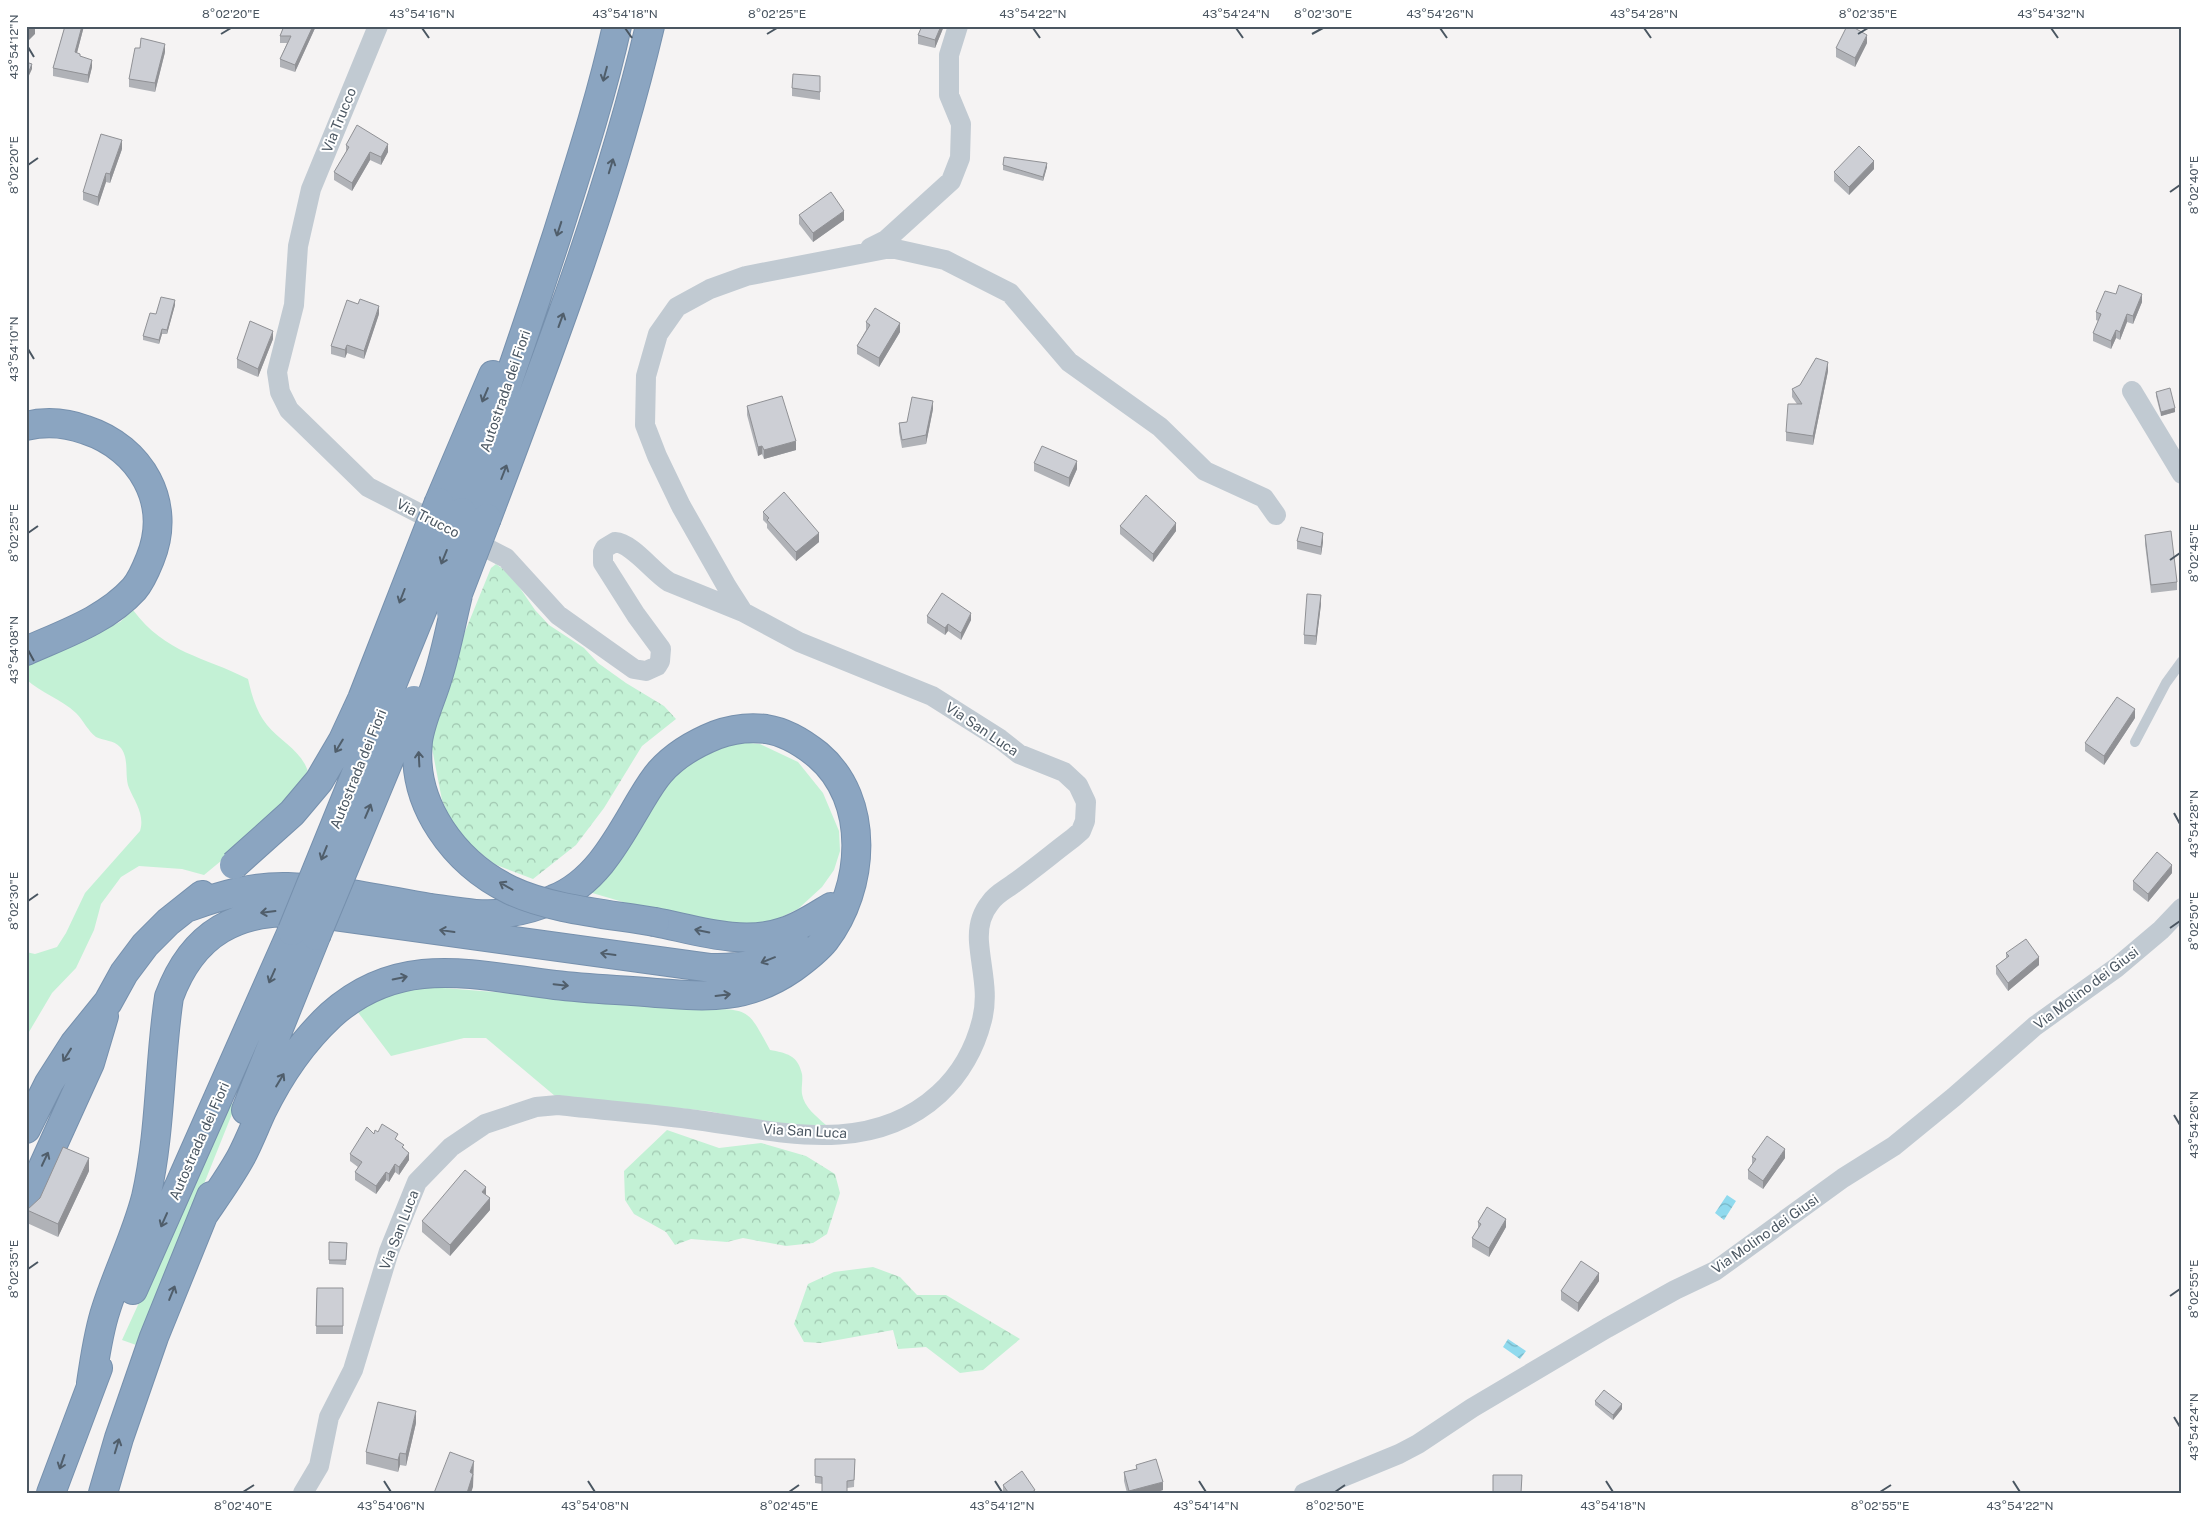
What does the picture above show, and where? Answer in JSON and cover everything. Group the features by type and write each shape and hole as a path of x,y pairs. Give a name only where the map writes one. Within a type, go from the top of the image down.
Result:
{"highway":[{"name":"Autostrada dei Fiori","path":"103,1493 119,1438 154,1337 204,1214 304,934 463,511 539,290 591,126 617,26"},
{"name":"Autostrada dei Fiori","path":"51,1493 91,1383 304,934 458,595 463,511 567,303 621,135 650,26"},
{"path":"26,426 52,423 72,425 113,441 137,463 153,495 158,515 154,549 146,570 135,588 109,611 93,621 26,651"},
{"path":"26,1129 49,1083 74,1044 108,1002 124,973 145,945 168,922 189,907 292,812 319,781 343,740 362,699 463,511"},
{"path":"458,595 446,646 422,723 418,742 418,762 422,788 431,813 447,839 468,861 511,890 563,906 733,937 766,936 798,927 831,907"},
{"path":"189,907 235,892 255,888 286,887 462,913 503,914 534,907 559,898 591,874 604,860 662,769 690,747 725,732 744,728 762,729 795,738 823,759 834,772 851,804 855,824 855,858 852,880 843,909 823,943 791,969 742,992 703,997 558,985 468,972 428,972 392,979 359,994 331,1015 302,1045 264,1108 242,1155 204,1214"},
{"path":"91,1383 98,1337 106,1308 128,1254 145,1198 154,1152 169,997 176,979 188,958 204,941 220,929 259,913 279,911 304,912 711,968 731,969 751,966 784,953 804,940 852,880"},
{"path":"26,1204 90,1063 108,1002"}],"street":[{"name":"Via Trucco","path":"378,26 311,189 298,246 294,305 277,372 280,392 289,410 368,487 506,558 558,616 634,668 646,671 657,666 660,661 661,649 636,615 603,563 602,552 610,544 615,542 626,545 660,576 670,582 743,612"},
{"path":"856,255 886,240 950,181 960,158 961,124 949,94 949,55 958,26"},
{"path":"743,612 727,588 681,506 644,425 646,376 658,334 677,307 710,288 746,276 891,248 945,260 1010,293 1069,362 1160,427 1205,470 1264,498 1276,515"},
{"path":"2132,391 2182,474"},
{"name":"Via San Luca","path":"303,1493 319,1466 329,1417 353,1370 389,1251 417,1182 451,1146 485,1124 536,1107 558,1105 689,1119 761,1130 829,1135 865,1132 899,1121 931,1101 946,1088 969,1056 983,1019 987,992 978,931 984,911 994,897 1074,838 1081,830 1086,811 1083,792 1072,778 1019,754 1000,739 932,696 799,642 743,612"},
{"name":"Via Molino dei Giusi","path":"1304,1493 1406,1450 1472,1408 1607,1328 1675,1290 1715,1272 1843,1178 1894,1146 1954,1097 2035,1026 2116,968 2161,930 2182,908"}],"lane":[{"path":"2135,742 2166,683 2182,661"}],"green space":[{"path":"496,564 511,575 535,610 549,625 584,648 598,663 626,683 664,706 676,719 642,746 604,808 576,845 533,879 494,864 461,837 450,819 442,800 430,738 462,639 491,568"},
{"path":"133,610 146,625 172,645 248,679 255,703 263,720 272,731 296,752 308,772 293,798 261,828 204,875 182,869 139,866 121,877 101,904 94,930 76,968 52,993 26,1037 26,952 35,954 57,947 66,933 85,893 140,831 141,820 139,809 129,788 123,751 115,743 96,737 70,708 26,679 26,666 120,622"},
{"path":"739,742 760,744 798,762 823,793 839,831 840,851 834,870 822,887 798,909 773,921 751,926 723,926 650,910 589,892 620,858 675,774 703,750"},
{"path":"431,987 740,1011 752,1019 770,1050 786,1054 798,1063 802,1074 803,1099 811,1111 826,1125 817,1130 708,1111 555,1096 486,1038 464,1038 391,1056 357,1011 382,997"},
{"path":"230,1103 236,1104 139,1346 122,1340"},
{"path":"667,1130 719,1148 761,1143 806,1156 835,1174 840,1193 827,1234 813,1243 786,1246 743,1238 727,1242 691,1239 675,1245 666,1232 634,1214 625,1200 624,1171"},
{"path":"873,1267 900,1277 917,1295 946,1295 1020,1339 983,1370 960,1373 926,1347 898,1349 893,1330 821,1343 804,1342 794,1324 808,1284 834,1272"}],"water":[{"path":"1727,1195 1736,1201 1724,1220 1715,1213"},
{"path":"1508,1339 1526,1351 1520,1359 1503,1347"}],"building":[{"path":"65,26 82,26 75,52 92,60 88,75 53,68"},
{"path":"284,26 313,26 295,65 280,59 291,36 280,36"},
{"path":"922,26 941,26 935,40 918,35"},
{"path":"1847,26 1851,26 1867,35 1855,58 1836,48"},
{"path":"141,38 165,44 155,83 129,79 135,48 140,48"},
{"path":"26,62 32,64 26,78"},
{"path":"793,74 820,76 820,92 792,88"},
{"path":"357,125 388,144 381,157 370,152 352,183 334,172 349,147 346,145"},
{"path":"101,134 122,140 110,174 106,173 98,197 83,192"},
{"path":"1859,146 1874,161 1849,187 1834,172"},
{"path":"1004,157 1047,163 1043,177 1003,165"},
{"path":"831,192 844,211 813,233 799,215"},
{"path":"2119,285 2142,294 2133,316 2127,314 2120,332 2116,330 2111,341 2093,333 2101,314 2096,312 2105,291 2116,294"},
{"path":"161,297 175,300 167,330 162,329 159,340 143,336 150,313 156,314"},
{"path":"360,299 379,306 364,351 347,345 345,350 331,346 347,300 358,304"},
{"path":"875,308 900,323 879,358 857,346 870,325 866,322"},
{"path":"250,321 273,331 258,369 237,359"},
{"path":"1816,358 1828,362 1813,436 1786,432 1788,404 1802,404 1792,389 1800,385"},
{"path":"2170,388 2175,408 2161,412 2156,392"},
{"path":"782,396 796,441 764,450 762,446 758,447 747,406"},
{"path":"912,397 933,401 926,435 902,440 899,423 907,422"},
{"path":"1042,446 1077,461 1069,478 1034,463"},
{"path":"784,492 819,533 796,552 767,520 769,518 763,512"},
{"path":"1146,495 1176,523 1153,554 1120,526"},
{"path":"1301,527 1323,533 1321,547 1297,541"},
{"path":"2171,531 2177,582 2151,585 2145,535"},
{"path":"942,593 971,613 961,633 948,624 945,628 927,616"},
{"path":"1307,594 1321,595 1316,636 1304,635"},
{"path":"2117,697 2135,709 2104,756 2085,743"},
{"path":"2157,852 2172,865 2148,894 2133,881"},
{"path":"2026,939 2039,957 2008,983 1996,966 2009,956 2006,953"},
{"path":"382,1124 398,1134 395,1139 404,1145 402,1147 409,1153 399,1167 395,1164 389,1174 386,1172 376,1186 355,1172 362,1162 350,1154 367,1127 374,1134 375,1130 378,1132"},
{"path":"1767,1136 1785,1149 1763,1181 1748,1170 1756,1159 1752,1157"},
{"path":"63,1147 89,1158 58,1224 27,1210 40,1198"},
{"path":"465,1170 486,1187 482,1192 490,1198 450,1245 422,1221"},
{"path":"1487,1207 1506,1219 1489,1248 1472,1238 1481,1224 1478,1222"},
{"path":"329,1242 347,1243 346,1260 329,1260"},
{"path":"1581,1261 1599,1273 1578,1303 1561,1291"},
{"path":"317,1288 343,1288 343,1326 316,1326"},
{"path":"1604,1390 1622,1404 1613,1415 1595,1401"},
{"path":"378,1402 416,1411 406,1454 400,1453 398,1460 366,1452"},
{"path":"450,1452 474,1461 470,1472 473,1474 467,1493 434,1493"},
{"path":"815,1459 855,1459 854,1480 847,1481 847,1492 822,1492 822,1477 815,1476"},
{"path":"1156,1459 1163,1482 1129,1491 1124,1472 1137,1469 1136,1465"},
{"path":"1022,1471 1035,1490 1031,1493 1007,1493 1003,1485"},
{"path":"1493,1475 1522,1475 1521,1493 1493,1492"}]}
